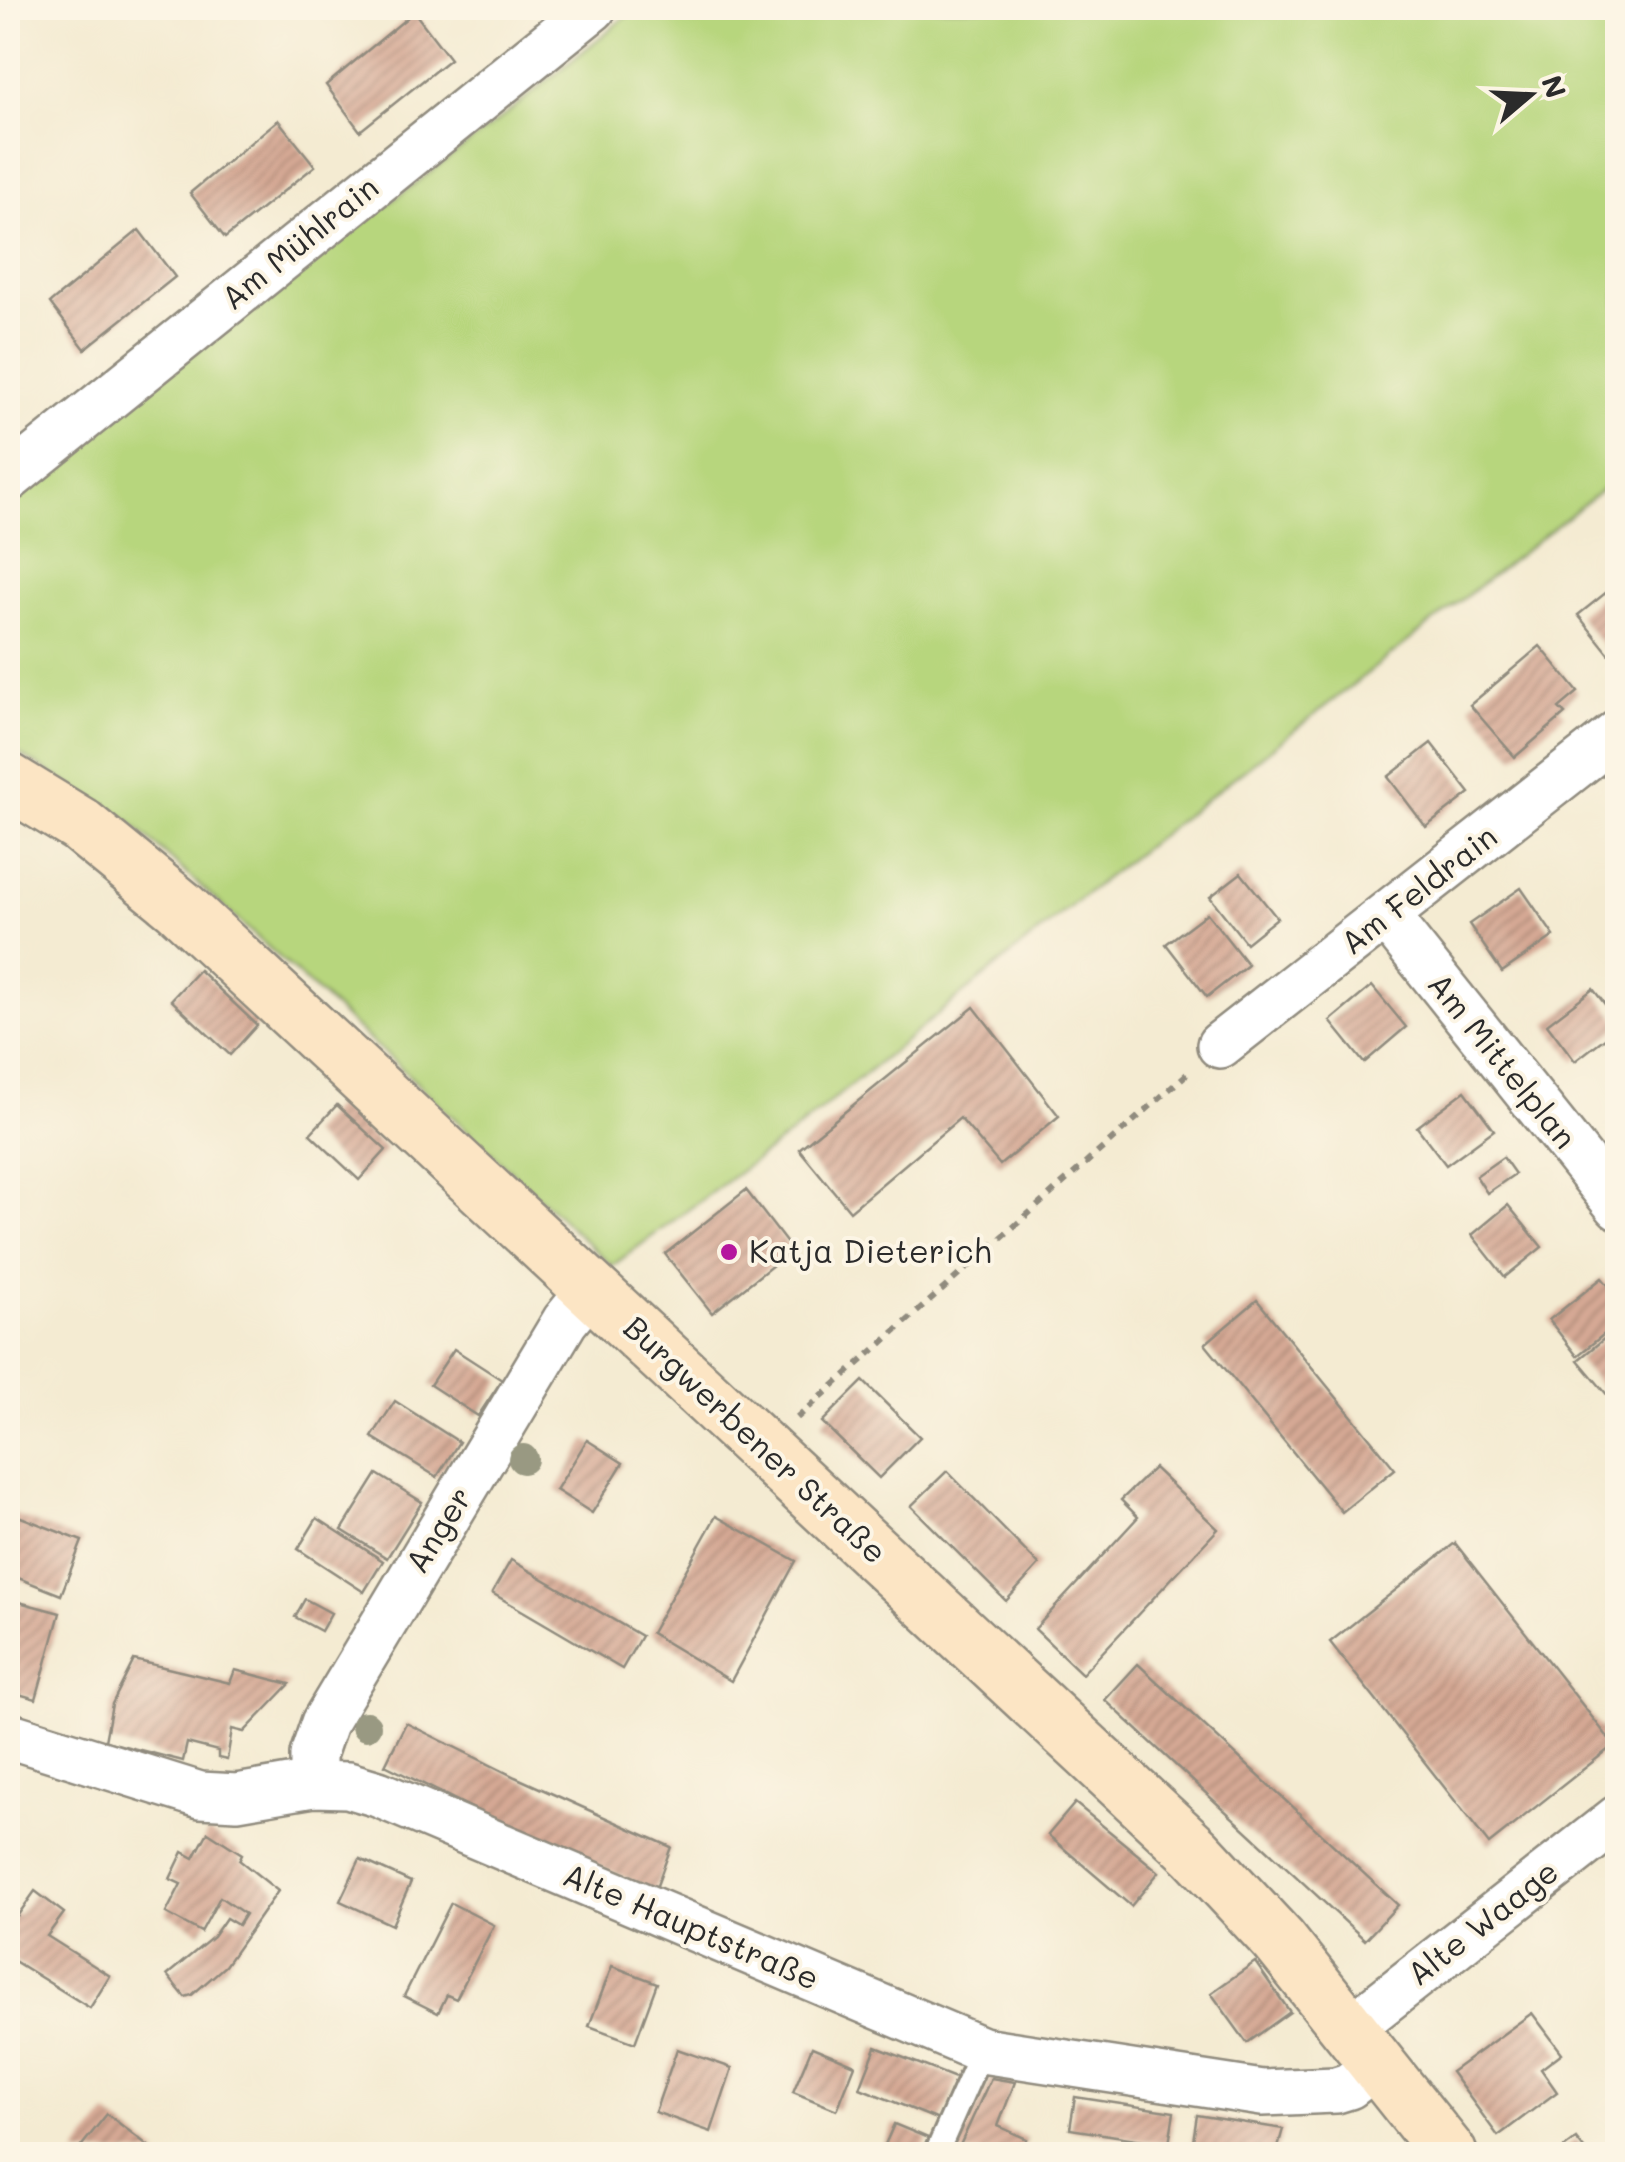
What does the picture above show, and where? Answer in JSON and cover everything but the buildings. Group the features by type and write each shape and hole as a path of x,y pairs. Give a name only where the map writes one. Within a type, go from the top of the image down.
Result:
{"main road":[{"name":"Burgwerbener Straße","path":"8,781 80,825 125,859 1196,1852 1279,1941 1449,2154"}],"street":[{"name":"Am Mühlrain","path":"8,479 593,8"},
{"name":"Am Feldrain","path":"1220,1046 1618,733"},
{"name":"Am Mittelplan","path":"1386,916 1618,1206"},
{"name":"Anger","path":"313,1784 313,1755 320,1733 358,1662 570,1313 592,1288"},
{"name":"Alte Hauptstraße","path":"8,1735 200,1795 237,1797 313,1784 348,1785 378,1794 982,2050 1262,2093 1349,2086 1364,2047"},
{"name":"Alte Waage","path":"1364,2047 1618,1818"}],"lane":[{"path":"936,2154 982,2050"}],"path":[{"path":"763,1449 1220,1046"}],"green space":[{"path":"636,8 1617,8 1617,478 1094,887 796,1130 612,1266 129,821 8,747 8,507 199,347 499,120"}],"place":[{"name":"Katja Dieterich","path":"729,1252"}]}
